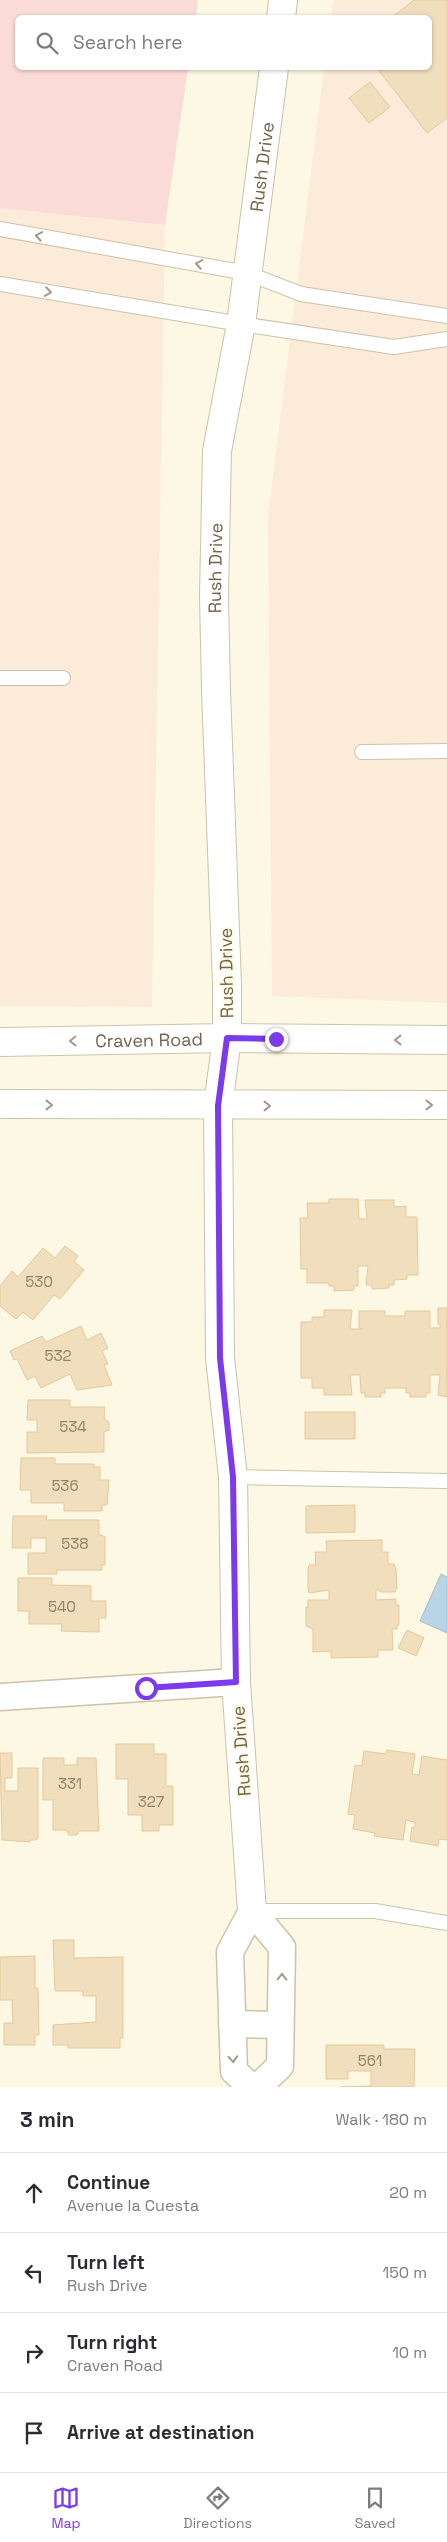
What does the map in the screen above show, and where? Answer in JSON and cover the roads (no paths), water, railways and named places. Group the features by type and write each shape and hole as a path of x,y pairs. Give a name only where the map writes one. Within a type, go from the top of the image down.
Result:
{"street":[{"path":"280,15 283,0"},
{"name":"Rush Drive","path":"252,1911 236,1682 233,1477 220,1358 218,1106 227,1038 227,984 215,634 216,450 241,324 274,70"},
{"name":"Craven Road","path":"0,1042 227,1038 447,1040"},
{"path":"0,1104 218,1106 447,1105"},
{"path":"0,1697 236,1682"},
{"path":"251,2087 234,2071 230,1952 252,1911 282,1947 280,2066 258,2087"},
{"path":"232,2024 280,2025"}],"lane":[{"path":"0,229 248,273 301,294 447,316"},
{"path":"0,284 394,347 447,339"},
{"path":"0,678 62,678"},
{"path":"362,752 447,751"},
{"path":"233,1477 447,1481"},
{"path":"252,1911 375,1911 447,1923"}],"water":[{"path":"441,1574 447,1577 447,1633 420,1621"}]}
